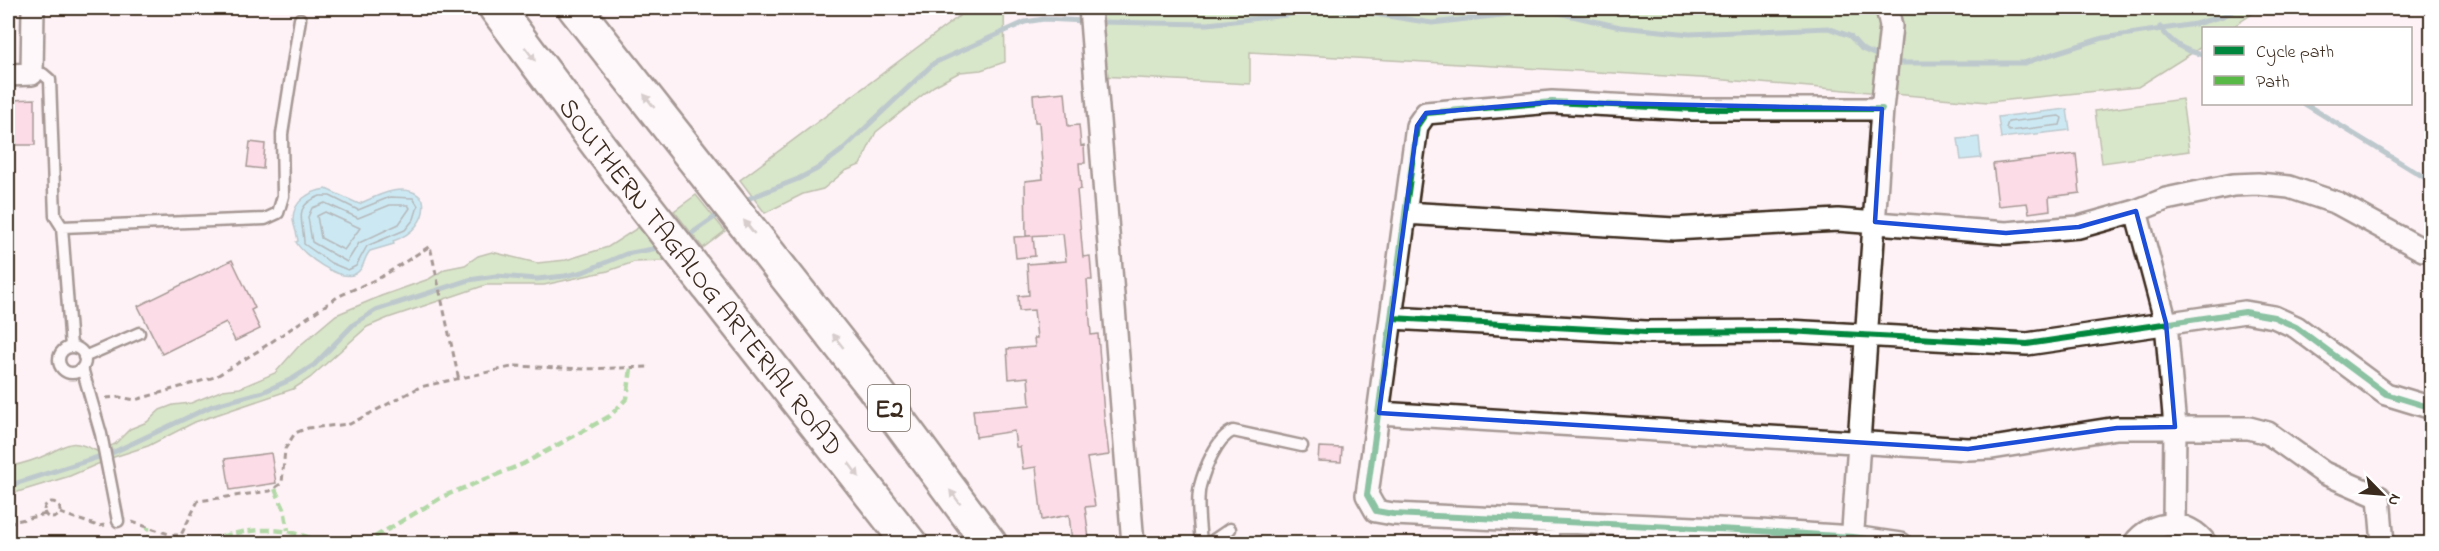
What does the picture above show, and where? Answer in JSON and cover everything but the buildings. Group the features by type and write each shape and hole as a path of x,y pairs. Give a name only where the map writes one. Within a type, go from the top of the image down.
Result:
{"highway":[{"name":"SOUTHERN TAGALOG ARTERIAL ROAD","path":"495,8 617,170 910,543"},
{"name":"E2","path":"575,8 785,273 990,543"}],"street":[{"path":"8,75 32,74 33,8"},
{"path":"1091,15 1133,543"},
{"path":"1852,540 1889,17"},
{"path":"1882,109 1694,109 1552,102 1426,113 1417,126 1367,495 1376,510 1392,514 1548,521 1663,535 1901,543"},
{"path":"1405,213 1674,229 1805,220 1875,222 2006,233 2079,227 2136,211 2166,199 2233,185 2289,187 2337,203 2423,250"},
{"path":"2136,211 2166,323 2175,427 2174,524"},
{"path":"1392,318 1646,332 1868,334 2027,344 2245,312 2274,317 2296,327 2386,394 2432,408"},
{"path":"1379,413 1968,449 1992,448 2107,429 2249,428 2268,433 2324,473 2379,497 2383,543"},
{"path":"1547,543 1548,521"},
{"path":"2134,543 2140,535 2156,526 2174,524 2191,529 2206,543"}],"lane":[{"path":"62,227 265,219 278,213 283,196 282,134 300,19"},
{"path":"32,74 43,74 50,80 55,216 62,227 71,347"},
{"path":"84,357 139,333"},
{"path":"82,368 72,374 62,369 59,364 61,353 71,347 77,348 84,357 82,368 101,434 118,521"},
{"path":"1201,543 1200,487 1219,442 1226,434 1233,431 1302,446"},
{"path":"1208,543 1230,530"}],"path":[{"path":"90,402 116,397 135,400 200,384 258,351 339,296 381,277 427,246 432,247 459,380"},
{"path":"60,513 58,504 54,501 45,506 46,514 51,518 60,513 98,526 118,521 135,523 172,535 181,535 198,501 270,491 278,487 283,478 285,449 295,433 301,430 350,424 411,391 516,366 583,369 650,367"},
{"path":"8,523 46,514"}],"highlighted area":[{"path":"1552,102 1882,109 1875,222 2006,233 2079,227 2136,211 2166,323 2175,427 2117,428 1968,449 1379,413 1417,126 1426,113"}],"green space":[{"path":"970,8 1004,8 1005,62 981,70 960,72 934,86 876,132 860,165 845,171 823,189 803,194 765,213 740,180"},
{"path":"1093,8 2261,8 2232,27 2202,27 2202,47 2138,87 1988,102 1701,78 1250,52 1250,84 1100,76"},
{"path":"2182,99 2189,151 2102,163 2095,111"},
{"path":"696,195 725,231 703,248 674,211"},
{"path":"639,227 665,261 634,262 608,271 544,285 486,285 388,318 367,327 310,378 293,389 195,422 148,446 114,457 70,476 8,495 8,467 33,460 68,444 84,445 99,452 115,444 130,429 147,422 160,410 173,405 191,403 223,390 240,388 275,373 298,347 336,315 429,279 445,269 465,265 478,256 492,252 537,263 566,260 608,247"}],"water":[{"path":"2067,109 2070,130 2001,138 1998,117"},
{"path":"1979,137 1981,158 1961,160 1958,139"},
{"path":"326,189 359,204 392,191 409,191 417,194 423,200 423,214 416,226 406,235 393,241 394,244 370,251 358,272 348,275 340,274 322,266 306,254 296,242 298,241 293,219 296,207 299,202 314,192"}],"waterway":[{"path":"1097,22 1208,24 1286,15 1310,8 1362,12 1432,23 1546,10 1620,27 1690,34 1828,28 1850,36 1862,49 1883,58"},
{"path":"1892,61 1899,63 2024,63 2103,38 2195,24 2223,16 2239,8"},
{"path":"740,202 817,169 841,151 934,63 1025,22 1044,19 1085,21"},
{"path":"2160,27 2179,46 2202,54"},
{"path":"2307,105 2432,182"},
{"path":"685,238 722,212"},
{"path":"8,486 114,452 212,406 263,392 292,379 314,365 354,324 376,310 469,280 496,276 537,279 565,276 583,272 626,254 663,247"}],"marked path":[{"path":"363,544 444,496 523,464 610,416 627,398 631,368"},
{"path":"275,489 284,509 288,530"},
{"path":"148,527 148,544"},
{"path":"196,544 260,530 291,532 323,544"}],"cycle path":[{"path":"1882,109 1693,109 1552,102 1426,113 1417,126 1367,495 1376,511 1393,514 1760,531 1853,537 1901,544"},
{"path":"1392,318 1646,332 1787,331 2027,344 2245,312 2274,317 2296,327 2386,394 2432,408"}]}
